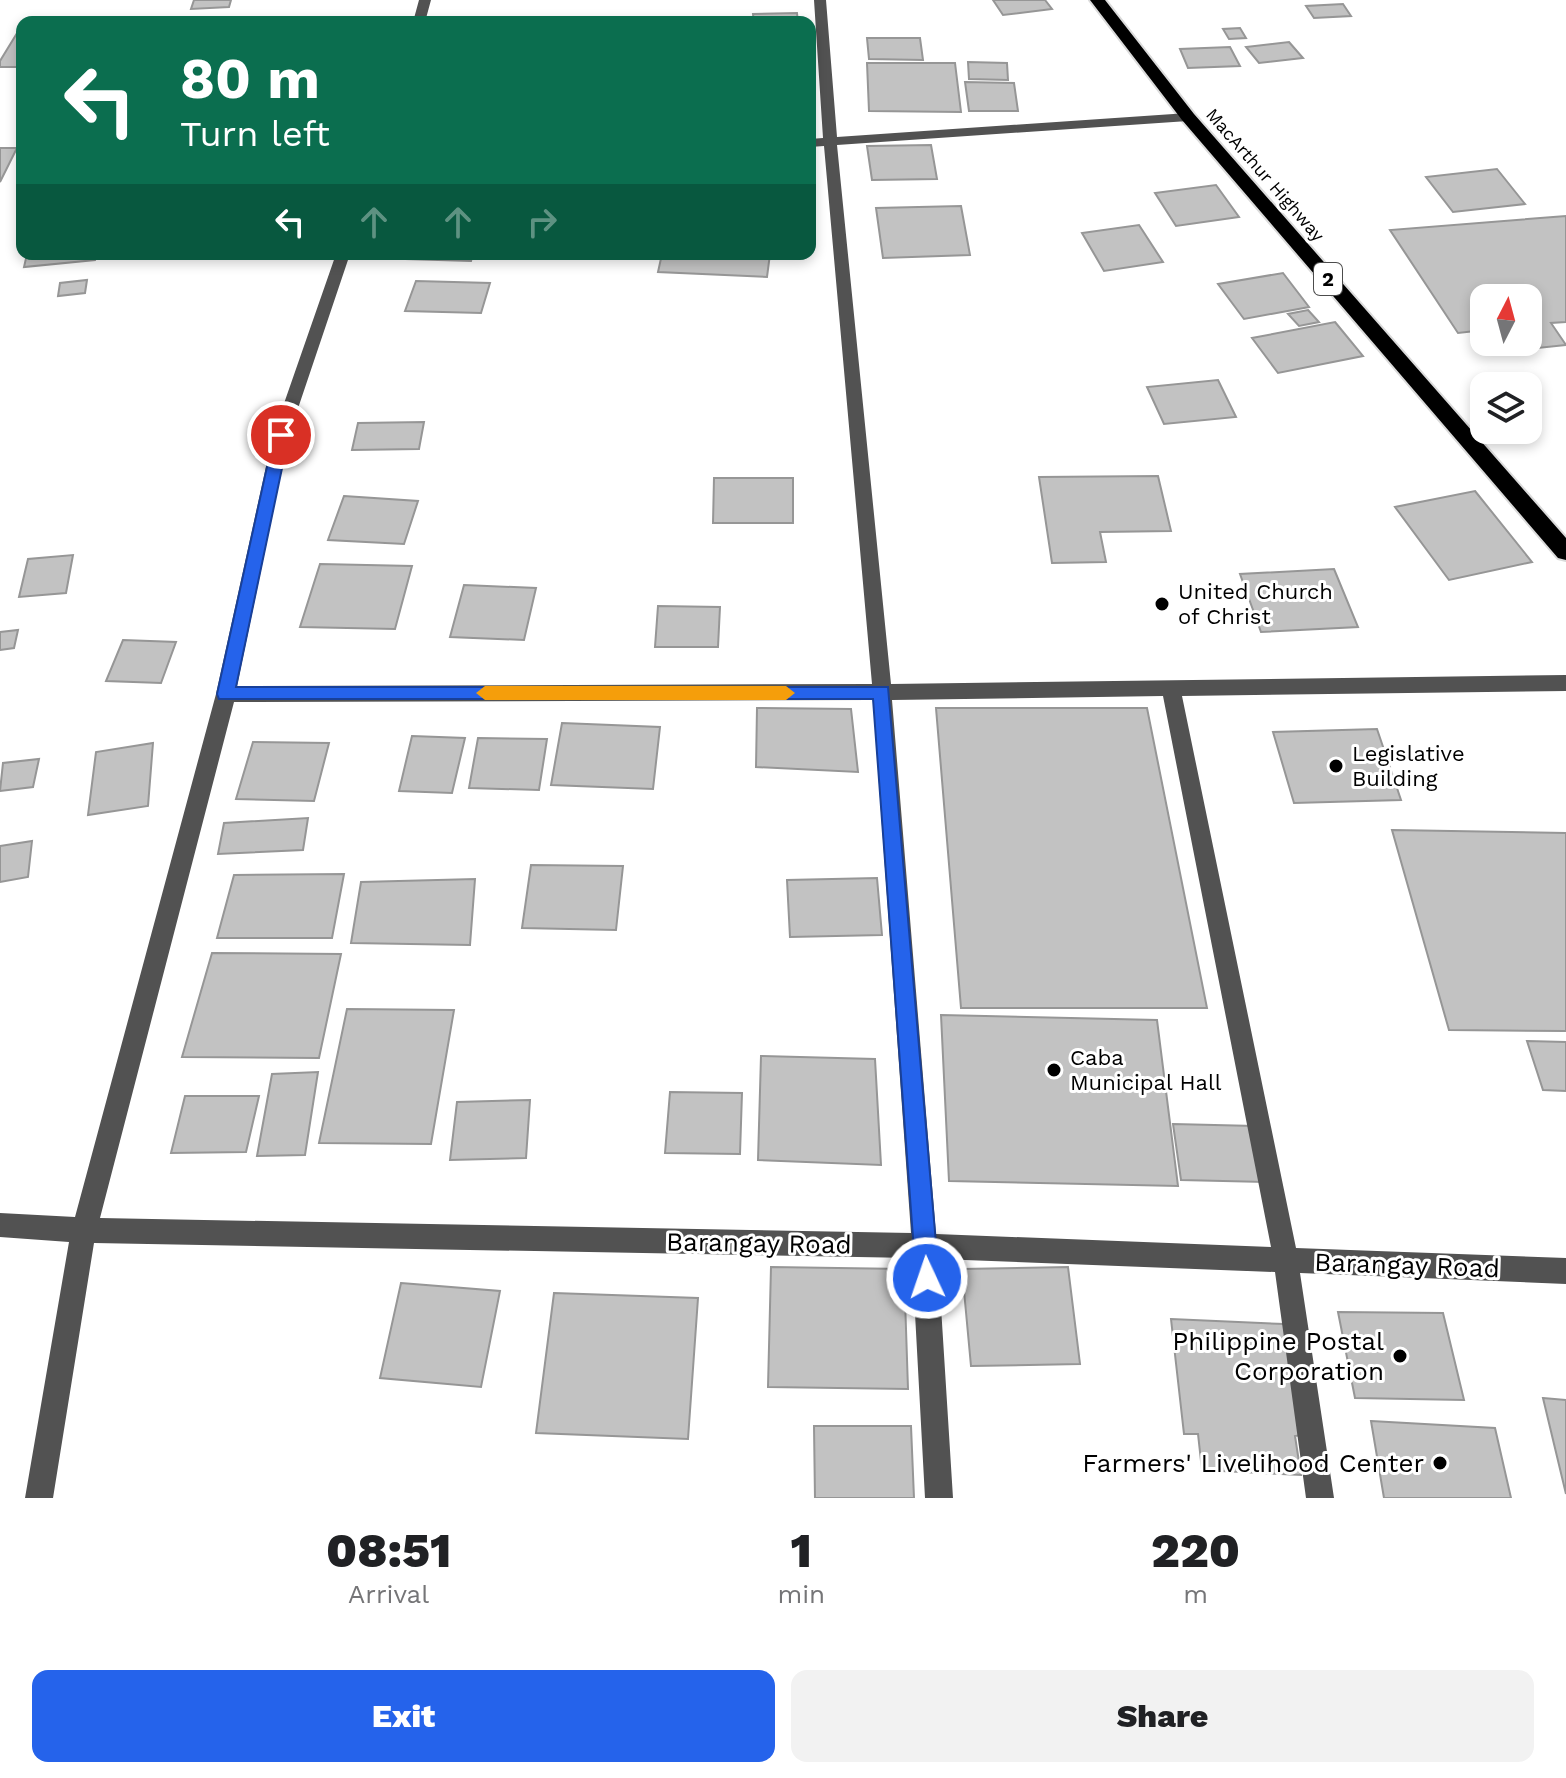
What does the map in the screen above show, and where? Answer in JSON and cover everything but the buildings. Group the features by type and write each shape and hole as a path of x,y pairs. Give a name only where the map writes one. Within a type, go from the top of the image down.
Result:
{"highway":[{"name":"MacArthur Highway","path":"1097,0 1188,117 1566,552"}],"street":[{"path":"820,0 819,143 882,692 926,1246 939,1498"},
{"path":"819,143 1188,117"},
{"path":"39,1498 84,1230 226,694 281,435 341,260"},
{"path":"226,694 882,692 1566,683"},
{"path":"1171,688 1286,1261 1320,1498"},
{"name":"Barangay Road","path":"0,1225 84,1230 926,1246 1566,1271"}],"slow traffic":[{"path":"485,693 786,693"}],"place":[{"name":"United Church of Christ","path":"1162,604"},
{"name":"Legislative Building","path":"1336,766"},
{"name":"Caba Municipal Hall","path":"1054,1070"},
{"name":"Philippine Postal Corporation","path":"1400,1356"},
{"name":"Farmers' Livelihood Center","path":"1440,1463"}],"route":[{"path":"281,435 226,694 882,692 927,1278"}]}
